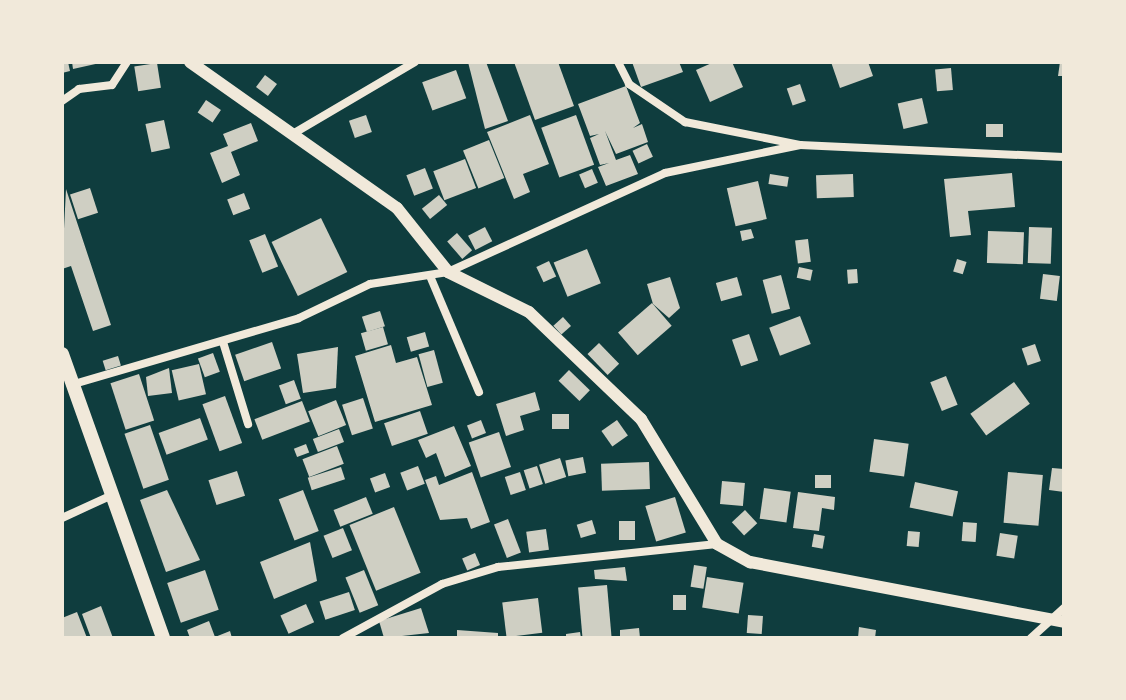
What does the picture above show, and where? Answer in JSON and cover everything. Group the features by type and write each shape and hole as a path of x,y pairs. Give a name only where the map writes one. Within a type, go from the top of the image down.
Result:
{"main road":[{"path":"62,354 163,638"}],"street":[{"path":"62,101 79,89 112,85 127,62"},
{"path":"190,62 296,132 397,208 448,272 529,312 641,419 717,544 750,562 1059,621"},
{"path":"296,132 415,62"},
{"path":"618,62 629,84 685,122 800,145 1064,157"},
{"path":"74,384 299,318 370,284 448,272 665,173 800,145"},
{"path":"430,276 479,392"},
{"path":"223,342 248,424"},
{"path":"62,518 113,494"},
{"path":"343,638 442,584 498,567 717,544"},
{"path":"1031,638 1059,621 1064,608"}],"building":[{"path":"62,62 68,62 70,71 62,73"},
{"path":"72,62 100,62 100,63 73,69"},
{"path":"468,62 486,62 508,121 485,129"},
{"path":"514,62 558,62 574,106 535,120"},
{"path":"632,62 679,62 683,72 641,87"},
{"path":"714,62 732,62 743,87 710,102 696,70"},
{"path":"831,62 868,62 873,76 840,88"},
{"path":"1060,62 1064,62 1064,76 1058,76"},
{"path":"157,63 161,88 138,91 134,67"},
{"path":"951,68 953,90 937,91 935,69"},
{"path":"456,70 466,98 432,111 422,82"},
{"path":"265,75 277,84 268,96 256,87"},
{"path":"800,84 806,101 793,106 787,89"},
{"path":"626,86 640,123 633,128 642,124 648,142 616,154 605,131 616,160 630,155 638,174 606,186 598,167 609,163 600,165 590,138 599,134 590,136 578,104"},
{"path":"922,98 928,123 903,129 898,104"},
{"path":"206,100 221,110 213,123 198,112"},
{"path":"366,115 372,132 355,138 349,121"},
{"path":"530,115 549,164 523,174 530,192 514,199 487,132"},
{"path":"576,115 594,165 559,177 541,128"},
{"path":"164,120 170,148 151,152 145,124"},
{"path":"251,123 258,141 231,152 240,175 222,183 210,153 228,146 223,134"},
{"path":"986,124 1003,124 1003,137 986,137"},
{"path":"489,140 504,178 478,189 463,150"},
{"path":"647,144 653,157 638,163 632,151"},
{"path":"465,159 476,188 444,200 433,171"},
{"path":"425,168 433,189 414,196 406,175"},
{"path":"592,169 598,183 585,188 579,174"},
{"path":"1012,173 1015,207 968,211 971,235 950,237 944,179"},
{"path":"770,174 789,177 787,187 768,184"},
{"path":"853,174 854,197 817,198 816,175"},
{"path":"758,181 767,219 736,226 727,188"},
{"path":"90,188 98,213 78,219 70,194"},
{"path":"66,189 111,325 93,331 71,266 62,269"},
{"path":"244,193 250,209 233,215 227,199"},
{"path":"439,195 447,205 430,219 422,209"},
{"path":"321,218 347,272 298,296 272,242"},
{"path":"485,227 492,241 475,250 468,236"},
{"path":"1029,227 1052,228 1051,264 1028,263"},
{"path":"751,229 754,238 742,241 740,231"},
{"path":"988,231 1024,232 1023,264 987,263"},
{"path":"457,233 472,250 462,259 447,242"},
{"path":"265,234 278,266 262,273 249,240"},
{"path":"808,239 811,262 798,263 795,241"},
{"path":"587,249 601,283 567,297 554,262"},
{"path":"957,259 967,262 963,274 953,271"},
{"path":"549,261 556,276 543,282 536,267"},
{"path":"799,267 813,270 810,281 797,278"},
{"path":"857,269 858,283 848,284 847,270"},
{"path":"1043,274 1060,276 1057,301 1040,299"},
{"path":"781,275 790,309 772,314 763,280"},
{"path":"670,277 680,308 669,318 653,304 647,284"},
{"path":"737,277 742,295 721,301 716,283"},
{"path":"652,303 672,326 638,355 618,333"},
{"path":"380,311 385,326 367,332 362,317"},
{"path":"800,316 811,344 780,356 769,328"},
{"path":"563,317 571,326 561,335 553,326"},
{"path":"383,327 388,344 366,351 361,333"},
{"path":"425,332 429,346 411,352 407,337"},
{"path":"749,334 758,360 741,366 732,340"},
{"path":"272,342 281,368 244,381 235,355"},
{"path":"599,343 619,364 608,375 587,354"},
{"path":"1035,344 1041,361 1028,366 1022,349"},
{"path":"391,345 396,363 417,357 432,405 375,422 355,356"},
{"path":"338,347 336,388 303,393 297,354"},
{"path":"434,350 443,383 427,387 419,354"},
{"path":"213,353 220,372 205,377 198,358"},
{"path":"118,356 121,366 106,370 103,361"},
{"path":"199,364 206,394 179,401 172,370"},
{"path":"169,368 172,393 148,396 146,377"},
{"path":"569,370 590,390 579,401 559,381"},
{"path":"139,374 154,421 126,430 110,383"},
{"path":"946,376 958,405 942,411 930,382"},
{"path":"294,380 301,399 286,404 279,385"},
{"path":"1014,382 1030,404 986,436 970,414"},
{"path":"535,392 540,410 520,416 524,430 506,436 496,404"},
{"path":"225,396 242,443 220,451 202,404"},
{"path":"363,398 373,428 352,435 342,405"},
{"path":"336,400 346,425 318,436 308,411"},
{"path":"302,401 310,422 262,440 254,419"},
{"path":"420,411 428,434 392,446 384,423"},
{"path":"552,414 569,414 569,429 552,429"},
{"path":"200,418 208,440 167,455 159,433"},
{"path":"481,420 486,433 472,438 467,425"},
{"path":"617,420 628,436 612,446 601,431"},
{"path":"150,425 169,480 143,489 124,434"},
{"path":"454,426 471,466 445,477 436,453 426,458 418,440"},
{"path":"339,429 344,442 318,452 313,439"},
{"path":"499,432 511,467 481,477 469,442"},
{"path":"874,439 909,444 904,477 869,472"},
{"path":"306,444 309,452 297,457 294,449"},
{"path":"337,446 344,464 309,477 302,459"},
{"path":"583,457 586,473 568,476 565,460"},
{"path":"560,458 566,477 545,484 539,465"},
{"path":"649,462 650,489 602,491 601,464"},
{"path":"418,466 425,484 407,491 400,473"},
{"path":"537,466 543,484 530,488 524,470"},
{"path":"341,467 345,479 312,490 308,478"},
{"path":"1052,468 1064,469 1064,492 1049,490"},
{"path":"237,471 245,496 217,505 208,480"},
{"path":"472,472 490,522 471,529 467,518 440,520 425,480 436,476 439,485"},
{"path":"520,472 526,490 511,495 505,477"},
{"path":"1008,472 1043,475 1038,526 1004,523"},
{"path":"385,473 390,487 375,493 370,478"},
{"path":"815,475 831,475 831,488 815,488"},
{"path":"722,481 745,483 743,506 720,504"},
{"path":"915,482 958,491 953,517 910,507"},
{"path":"764,488 791,492 786,522 760,519"},
{"path":"167,490 200,560 166,572 140,500"},
{"path":"303,490 319,531 294,540 279,499"},
{"path":"798,492 835,497 834,510 822,508 819,531 793,528"},
{"path":"366,497 373,514 340,527 334,510"},
{"path":"675,497 686,532 656,541 645,506"},
{"path":"394,507 421,573 376,591 349,525"},
{"path":"745,510 757,523 744,535 732,522"},
{"path":"508,519 521,553 507,558 494,524"},
{"path":"592,520 596,533 581,538 577,525"},
{"path":"619,521 635,521 635,540 619,540"},
{"path":"963,522 977,523 976,542 962,541"},
{"path":"343,528 352,550 333,558 324,536"},
{"path":"546,529 549,550 529,553 526,532"},
{"path":"908,531 920,532 919,547 907,546"},
{"path":"1000,533 1018,536 1014,559 996,556"},
{"path":"814,534 825,536 823,549 812,547"},
{"path":"310,542 317,581 274,599 260,562"},
{"path":"475,553 480,565 467,570 462,558"},
{"path":"694,565 707,567 703,589 691,587"},
{"path":"625,567 627,581 595,579 594,570"},
{"path":"205,570 219,610 181,623 167,583"},
{"path":"364,570 378,605 360,613 345,577"},
{"path":"707,577 744,583 739,613 702,608"},
{"path":"607,585 612,638 583,638 578,588"},
{"path":"349,592 355,610 325,620 320,602"},
{"path":"673,595 686,595 686,610 673,610"},
{"path":"538,598 542,633 507,637 502,602"},
{"path":"306,604 314,622 289,634 280,615"},
{"path":"101,606 113,638 91,638 82,614"},
{"path":"421,608 429,633 384,638 379,621"},
{"path":"77,612 87,638 62,638 62,618"},
{"path":"748,615 763,616 762,634 747,633"},
{"path":"209,621 215,637 230,631 232,638 190,638 187,630"},
{"path":"859,627 876,630 875,638 858,638"},
{"path":"639,628 640,638 620,638 620,630"},
{"path":"457,630 498,633 498,638 457,638"},
{"path":"580,632 581,638 566,638 566,634"}]}
